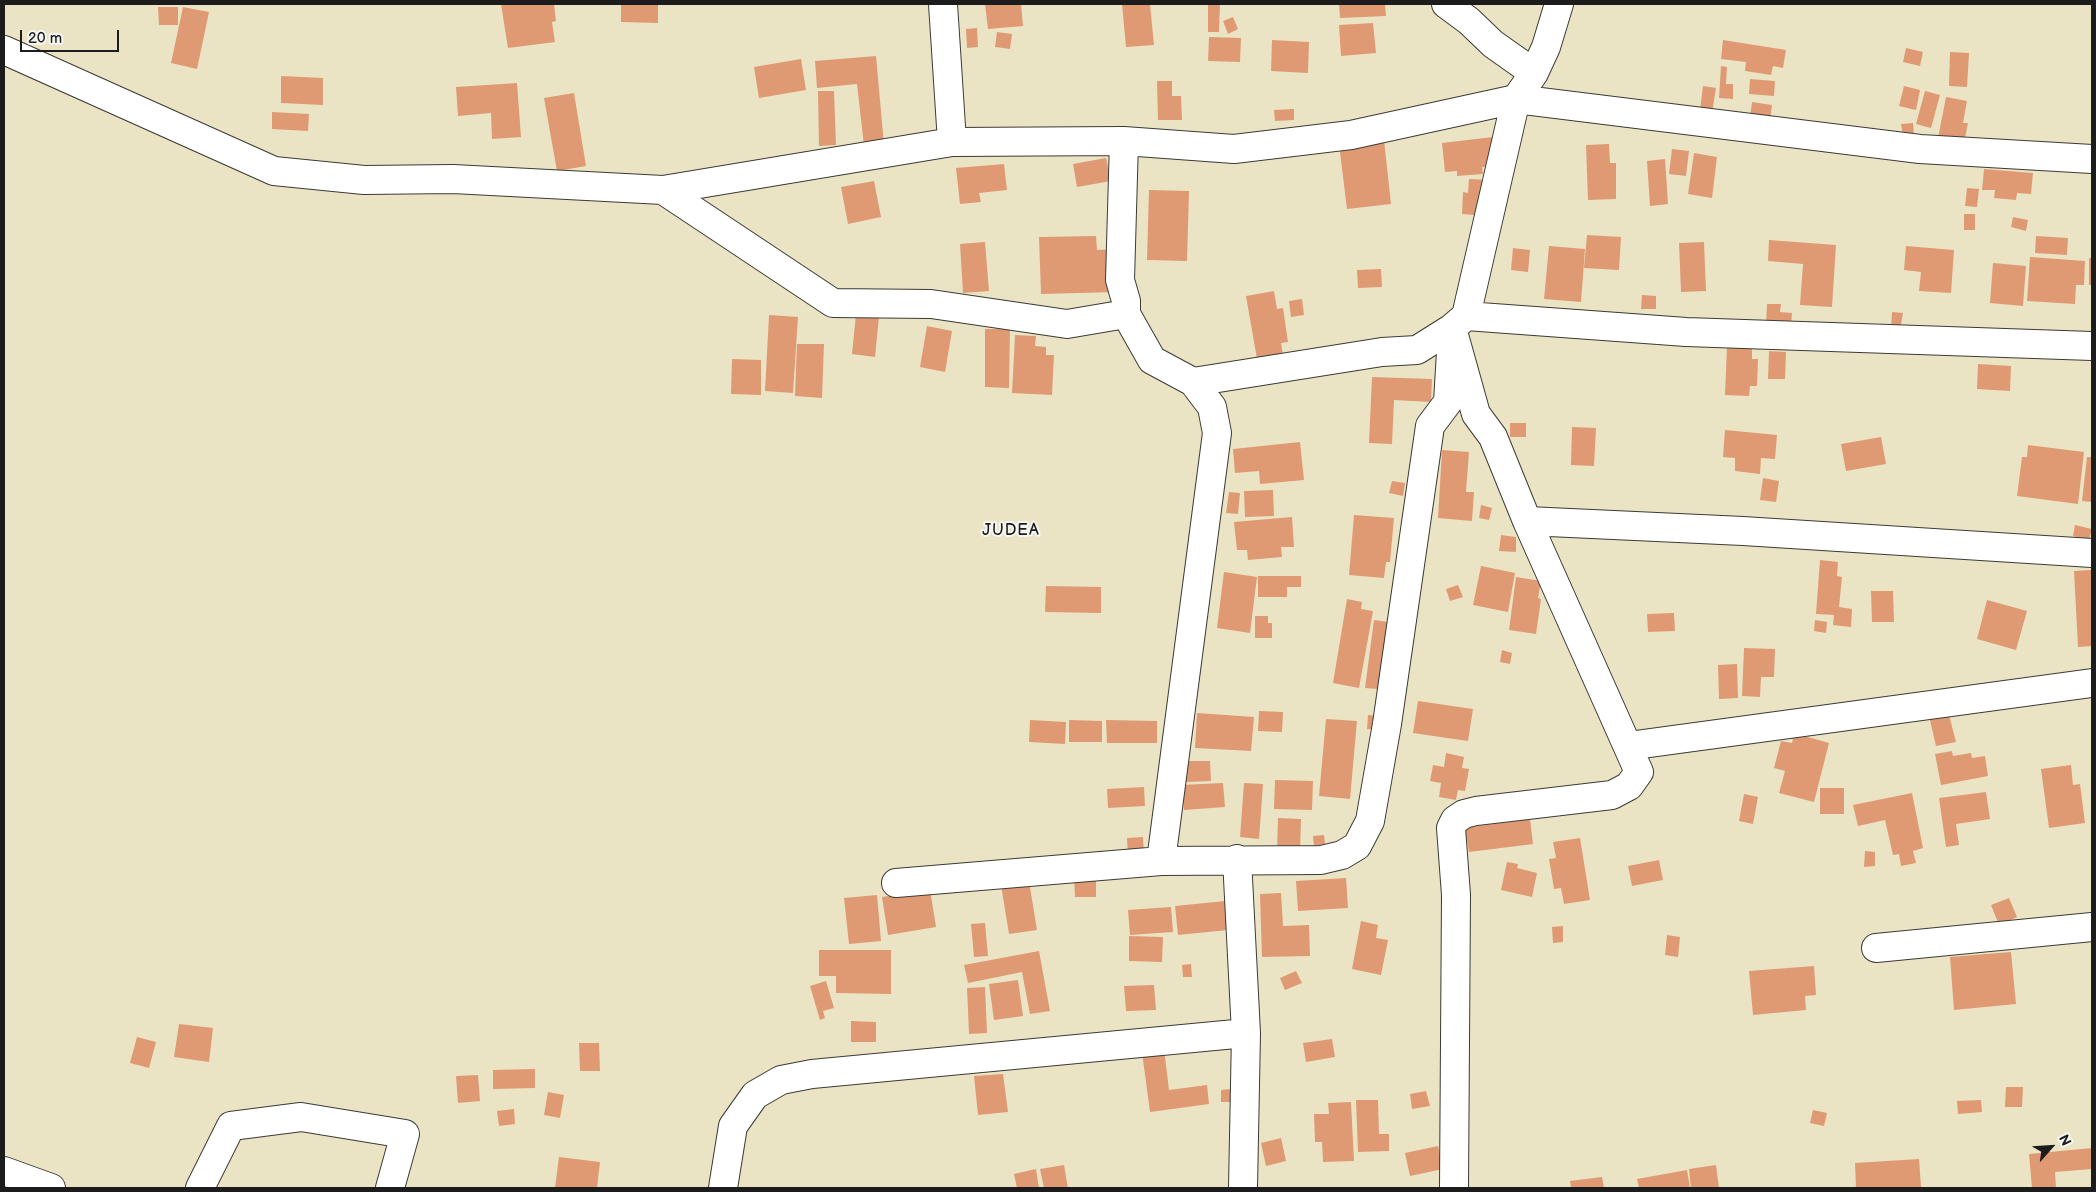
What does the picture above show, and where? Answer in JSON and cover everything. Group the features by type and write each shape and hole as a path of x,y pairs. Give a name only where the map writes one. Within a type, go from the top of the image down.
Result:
{"street":[{"path":"943,4 952,142"},
{"path":"1446,4 1470,21 1493,44 1534,73"},
{"path":"896,883 1161,861 1321,860 1342,855 1357,846 1370,822 1387,724 1430,426 1448,402 1459,322 1516,99 1534,73 1546,47 1558,4"},
{"path":"4,50 274,171 364,180 453,179 663,190 952,142 1124,141 1234,149 1352,135 1516,99 1920,149 2092,159"},
{"path":"1124,141 1120,280 1126,301 1126,314 1152,360 1193,382 1212,407 1217,433 1161,861"},
{"path":"663,190 833,303 931,304 1067,324 1126,314"},
{"path":"1454,1188 1456,895 1451,828 1456,820 1464,814 1476,811 1612,795 1629,786 1639,772 1527,521 1492,437 1476,414 1459,322"},
{"path":"1193,382 1382,352 1417,350 1459,322 2092,346"},
{"path":"1527,521 1743,531 2092,553"},
{"path":"1628,746 2092,683"},
{"path":"1237,860 1246,1033 1243,1188"},
{"path":"1876,948 2092,927"},
{"path":"723,1188 733,1126 755,1095 781,1080 812,1074 1246,1033"},
{"path":"200,1188 231,1126 301,1117 405,1134 390,1188"},
{"path":"4,1170 51,1188"}],"building":[{"path":"501,4 554,4 556,21 552,22 555,42 508,48"},
{"path":"621,4 658,4 658,23 621,22"},
{"path":"985,4 1021,4 1023,26 988,29"},
{"path":"1122,4 1150,4 1154,45 1126,47"},
{"path":"1208,4 1220,4 1219,32 1208,32"},
{"path":"1339,4 1385,4 1386,16 1340,18"},
{"path":"158,7 178,7 178,25 159,25"},
{"path":"183,7 209,12 197,69 171,63"},
{"path":"1233,17 1238,29 1228,34 1223,21"},
{"path":"1373,23 1376,53 1341,56 1339,25"},
{"path":"977,28 978,47 967,48 966,29"},
{"path":"997,32 1012,34 1010,49 995,47"},
{"path":"1209,37 1241,38 1240,62 1208,61"},
{"path":"1272,40 1309,42 1308,73 1271,71"},
{"path":"1723,40 1786,50 1783,68 1773,66 1771,75 1745,71 1746,62 1721,59"},
{"path":"1906,48 1923,52 1920,66 1903,62"},
{"path":"1950,52 1969,53 1967,87 1949,86"},
{"path":"876,56 884,145 864,146 857,84 817,88 815,61"},
{"path":"801,59 806,90 759,98 754,67"},
{"path":"1721,66 1727,67 1726,84 1733,84 1733,99 1719,98"},
{"path":"281,76 323,78 323,105 281,103"},
{"path":"1750,79 1775,81 1774,96 1749,94"},
{"path":"1157,81 1172,81 1172,96 1181,96 1182,120 1158,120"},
{"path":"517,83 521,137 492,139 491,113 458,116 456,87"},
{"path":"1703,86 1716,88 1711,119 1699,118"},
{"path":"1904,86 1920,90 1916,110 1899,106"},
{"path":"818,91 834,91 836,145 819,146"},
{"path":"1925,91 1940,95 1931,128 1916,124"},
{"path":"574,93 586,166 557,171 544,98"},
{"path":"1946,97 1967,101 1963,123 1968,123 1964,143 1938,138"},
{"path":"1752,102 1772,105 1770,121 1750,117"},
{"path":"1294,109 1294,120 1275,121 1274,110"},
{"path":"272,112 309,114 308,131 272,129"},
{"path":"1913,123 1914,134 1903,135 1901,124"},
{"path":"1493,137 1496,166 1482,167 1483,174 1457,176 1457,171 1445,172 1442,143"},
{"path":"1384,140 1391,204 1347,209 1339,144"},
{"path":"1609,144 1610,163 1616,163 1616,199 1588,200 1586,145"},
{"path":"1672,149 1689,151 1686,176 1669,174"},
{"path":"1694,153 1717,157 1712,198 1688,194"},
{"path":"1106,158 1111,181 1077,187 1073,164"},
{"path":"1665,159 1668,204 1650,206 1647,161"},
{"path":"1004,164 1007,190 979,193 981,202 960,204 956,168"},
{"path":"1984,169 2033,173 2031,194 2017,193 2016,200 1994,198 1995,190 1982,190"},
{"path":"1469,179 1490,180 1488,216 1462,214 1463,192 1468,193"},
{"path":"874,181 881,217 848,224 841,187"},
{"path":"1967,188 1979,189 1977,207 1965,206"},
{"path":"1149,190 1189,191 1187,261 1147,260"},
{"path":"1964,214 1975,214 1975,230 1964,230"},
{"path":"2013,217 2028,220 2026,231 2011,227"},
{"path":"1587,235 1621,237 1619,270 1584,268"},
{"path":"1096,236 1097,250 1115,249 1116,292 1041,294 1039,237"},
{"path":"2036,236 2068,238 2067,255 2035,253"},
{"path":"1769,240 1836,245 1832,307 1800,305 1803,264 1768,261"},
{"path":"985,242 989,291 963,293 960,244"},
{"path":"1704,242 1706,291 1681,292 1679,243"},
{"path":"1549,246 1585,249 1581,302 1544,299"},
{"path":"1906,246 1954,250 1951,293 1919,291 1921,272 1904,270"},
{"path":"1513,248 1530,250 1528,272 1511,270"},
{"path":"2030,257 2085,261 2084,285 2076,285 2075,304 2027,301"},
{"path":"2089,258 2092,258 2092,285 2089,285"},
{"path":"1993,263 2026,266 2023,306 1990,303"},
{"path":"1381,269 1382,287 1358,288 1357,270"},
{"path":"1274,291 1277,309 1283,308 1288,342 1281,343 1283,355 1257,359 1246,296"},
{"path":"1642,295 1656,296 1656,309 1641,309"},
{"path":"1302,299 1304,315 1291,317 1289,301"},
{"path":"1767,304 1781,304 1780,312 1792,313 1791,327 1766,325"},
{"path":"1892,312 1903,313 1900,330 1891,329"},
{"path":"856,314 879,316 875,357 852,354"},
{"path":"769,315 798,317 793,393 765,391"},
{"path":"927,326 952,331 945,372 920,367"},
{"path":"985,329 1010,329 1009,388 985,387"},
{"path":"1015,335 1036,336 1035,346 1046,347 1046,355 1054,355 1052,395 1012,393"},
{"path":"797,344 824,344 822,398 795,396"},
{"path":"1727,346 1752,347 1752,359 1758,359 1757,386 1750,386 1749,396 1725,395"},
{"path":"1769,351 1786,352 1785,379 1768,379"},
{"path":"732,359 761,360 761,395 731,394"},
{"path":"1978,364 2011,366 2010,391 1977,389"},
{"path":"1372,377 1432,379 1431,402 1394,400 1392,444 1369,443"},
{"path":"1510,423 1526,423 1526,437 1510,437"},
{"path":"1572,427 1596,428 1594,466 1571,465"},
{"path":"1725,430 1777,435 1775,459 1761,458 1760,474 1735,471 1735,458 1723,457"},
{"path":"1881,437 1886,464 1846,471 1841,444"},
{"path":"1300,442 1304,480 1260,484 1259,471 1235,473 1233,449"},
{"path":"2028,445 2084,452 2078,504 2017,496 2022,457 2027,457"},
{"path":"1442,450 1469,452 1466,492 1474,492 1472,521 1438,518"},
{"path":"2087,457 2092,457 2092,502 2082,501"},
{"path":"1763,478 1779,481 1776,502 1760,500"},
{"path":"1392,481 1405,483 1403,496 1389,493"},
{"path":"1273,490 1274,516 1245,517 1244,491"},
{"path":"1229,492 1240,493 1238,514 1226,513"},
{"path":"1481,505 1492,508 1489,520 1479,518"},
{"path":"1354,515 1394,518 1390,562 1386,562 1384,578 1349,575"},
{"path":"1292,517 1294,547 1281,547 1282,557 1248,560 1247,550 1237,550 1234,522"},
{"path":"2075,525 2092,529 2089,540 2073,536"},
{"path":"1501,535 1516,537 1516,552 1499,551"},
{"path":"1820,560 1838,562 1837,576 1842,577 1839,607 1852,609 1851,627 1833,625 1834,615 1816,614"},
{"path":"1481,566 1515,573 1508,612 1473,605"},
{"path":"2091,570 2092,646 2078,647 2074,571"},
{"path":"1224,572 1257,577 1250,633 1217,628"},
{"path":"1258,576 1301,576 1301,587 1287,587 1287,597 1258,597"},
{"path":"1516,577 1541,581 1538,598 1541,599 1536,634 1509,630"},
{"path":"1458,585 1463,597 1450,601 1446,589"},
{"path":"1046,586 1101,587 1101,613 1045,612"},
{"path":"1871,591 1893,591 1894,622 1872,622"},
{"path":"1347,599 1362,602 1361,609 1373,611 1359,688 1333,683"},
{"path":"1987,600 2027,611 2016,650 1977,639"},
{"path":"1674,613 1675,631 1648,632 1647,614"},
{"path":"1255,616 1268,616 1268,623 1272,623 1272,638 1255,638"},
{"path":"1374,620 1388,622 1378,689 1365,688"},
{"path":"1815,620 1827,622 1826,633 1814,631"},
{"path":"1744,648 1775,649 1774,677 1761,677 1760,697 1742,696"},
{"path":"1502,650 1512,653 1510,664 1500,662"},
{"path":"1737,664 1738,698 1719,699 1718,665"},
{"path":"1418,701 1473,709 1468,741 1413,733"},
{"path":"1259,711 1283,712 1282,732 1258,731"},
{"path":"1948,711 1956,742 1936,746 1929,716"},
{"path":"1197,713 1254,717 1251,751 1195,748"},
{"path":"1368,715 1382,716 1381,730 1367,729"},
{"path":"1326,719 1357,721 1350,799 1319,796"},
{"path":"1030,720 1066,722 1065,744 1029,742"},
{"path":"1069,720 1102,721 1102,742 1069,742"},
{"path":"1106,720 1157,721 1157,743 1107,743"},
{"path":"1794,733 1829,743 1814,802 1779,793 1785,771 1774,768 1781,741 1792,743"},
{"path":"1952,751 1953,756 1971,753 1972,758 1985,756 1988,776 1941,785 1935,754"},
{"path":"1446,753 1464,757 1462,768 1469,769 1465,791 1458,790 1456,800 1439,797 1441,783 1430,781 1433,765 1444,767"},
{"path":"1186,761 1210,761 1211,781 1186,782"},
{"path":"2071,765 2073,785 2080,784 2085,823 2049,828 2041,769"},
{"path":"1275,780 1313,781 1312,810 1274,809"},
{"path":"1223,783 1225,807 1184,810 1182,785"},
{"path":"1244,783 1263,784 1259,839 1240,837"},
{"path":"1144,787 1145,806 1108,808 1107,789"},
{"path":"1820,788 1844,788 1844,814 1820,814"},
{"path":"1986,792 1990,819 1956,824 1959,845 1946,847 1939,798"},
{"path":"1912,793 1923,848 1913,851 1916,863 1901,866 1899,854 1893,855 1885,820 1858,826 1853,805"},
{"path":"1744,794 1758,797 1753,824 1739,821"},
{"path":"1278,818 1301,819 1300,852 1277,851"},
{"path":"1530,819 1533,844 1469,852 1465,828"},
{"path":"1324,835 1325,844 1314,846 1313,836"},
{"path":"1143,837 1144,855 1128,856 1127,838"},
{"path":"1580,838 1590,900 1564,904 1561,888 1554,889 1549,859 1556,858 1553,842"},
{"path":"1865,851 1875,852 1875,866 1864,867"},
{"path":"1659,860 1663,880 1632,886 1628,866"},
{"path":"1507,862 1518,864 1517,868 1537,873 1532,897 1501,890"},
{"path":"1074,877 1096,877 1096,897 1075,897"},
{"path":"1346,878 1348,908 1298,911 1296,881"},
{"path":"1029,881 1037,930 1009,934 1001,885"},
{"path":"930,889 936,927 888,935 882,897"},
{"path":"1281,893 1283,926 1309,925 1310,956 1262,957 1260,894"},
{"path":"877,895 881,941 849,944 844,898"},
{"path":"2009,898 2017,917 1999,925 1991,905"},
{"path":"1235,900 1238,929 1178,935 1175,906"},
{"path":"1171,907 1173,932 1130,935 1128,910"},
{"path":"1361,921 1378,925 1376,938 1388,940 1381,975 1352,969"},
{"path":"985,923 988,956 974,957 971,924"},
{"path":"1563,926 1563,942 1553,943 1552,927"},
{"path":"1667,935 1680,937 1678,957 1665,955"},
{"path":"1129,936 1163,937 1162,962 1129,961"},
{"path":"819,950 891,950 891,994 836,993 836,976 819,976"},
{"path":"1039,951 1050,1011 1030,1014 1022,972 968,983 964,965"},
{"path":"2011,952 2016,1004 1954,1010 1950,957"},
{"path":"1191,964 1192,977 1183,977 1182,965"},
{"path":"1814,966 1816,995 1805,996 1806,1010 1753,1015 1749,971"},
{"path":"1296,971 1302,983 1285,990 1280,978"},
{"path":"1018,980 1023,1016 994,1020 989,984"},
{"path":"826,981 834,1008 823,1011 825,1018 820,1020 810,986"},
{"path":"1154,985 1156,1010 1126,1011 1124,986"},
{"path":"985,987 987,1033 969,1034 967,988"},
{"path":"851,1021 876,1022 876,1042 851,1042"},
{"path":"179,1024 213,1028 209,1062 174,1057"},
{"path":"137,1037 156,1042 149,1068 130,1063"},
{"path":"1332,1039 1335,1057 1306,1062 1303,1043"},
{"path":"579,1043 599,1043 600,1071 580,1071"},
{"path":"1164,1049 1169,1090 1207,1085 1209,1104 1150,1112 1142,1052"},
{"path":"535,1069 535,1088 493,1089 493,1070"},
{"path":"1003,1074 1008,1112 978,1115 974,1076"},
{"path":"478,1075 480,1101 458,1103 456,1076"},
{"path":"2006,1087 2023,1087 2022,1107 2005,1107"},
{"path":"1231,1089 1231,1102 1221,1102 1221,1090"},
{"path":"1426,1091 1430,1106 1412,1109 1410,1094"},
{"path":"548,1092 564,1095 560,1118 544,1115"},
{"path":"1356,1100 1378,1100 1379,1134 1389,1134 1389,1151 1358,1152"},
{"path":"1981,1100 1982,1112 1958,1114 1957,1101"},
{"path":"1351,1102 1354,1161 1323,1162 1322,1142 1315,1142 1314,1114 1329,1114 1328,1103"},
{"path":"514,1109 515,1124 499,1126 497,1111"},
{"path":"1813,1110 1827,1113 1824,1126 1810,1123"},
{"path":"1281,1138 1286,1161 1266,1166 1261,1143"},
{"path":"1438,1146 1443,1169 1410,1176 1405,1153"},
{"path":"2092,1148 2092,1169 2055,1172 2056,1188 2032,1188 2029,1154"},
{"path":"559,1157 600,1162 597,1188 555,1188"},
{"path":"1919,1159 1921,1187 1856,1188 1855,1163"},
{"path":"1064,1165 1068,1188 1044,1188 1040,1169"},
{"path":"1716,1165 1719,1188 1691,1188 1689,1169"},
{"path":"1036,1169 1039,1188 1017,1188 1014,1174"},
{"path":"1687,1170 1690,1188 1639,1188 1637,1179"},
{"path":"1602,1177 1604,1188 1571,1188 1570,1181"}],"district":[{"name":"JUDEA","path":"1011,531"}]}
